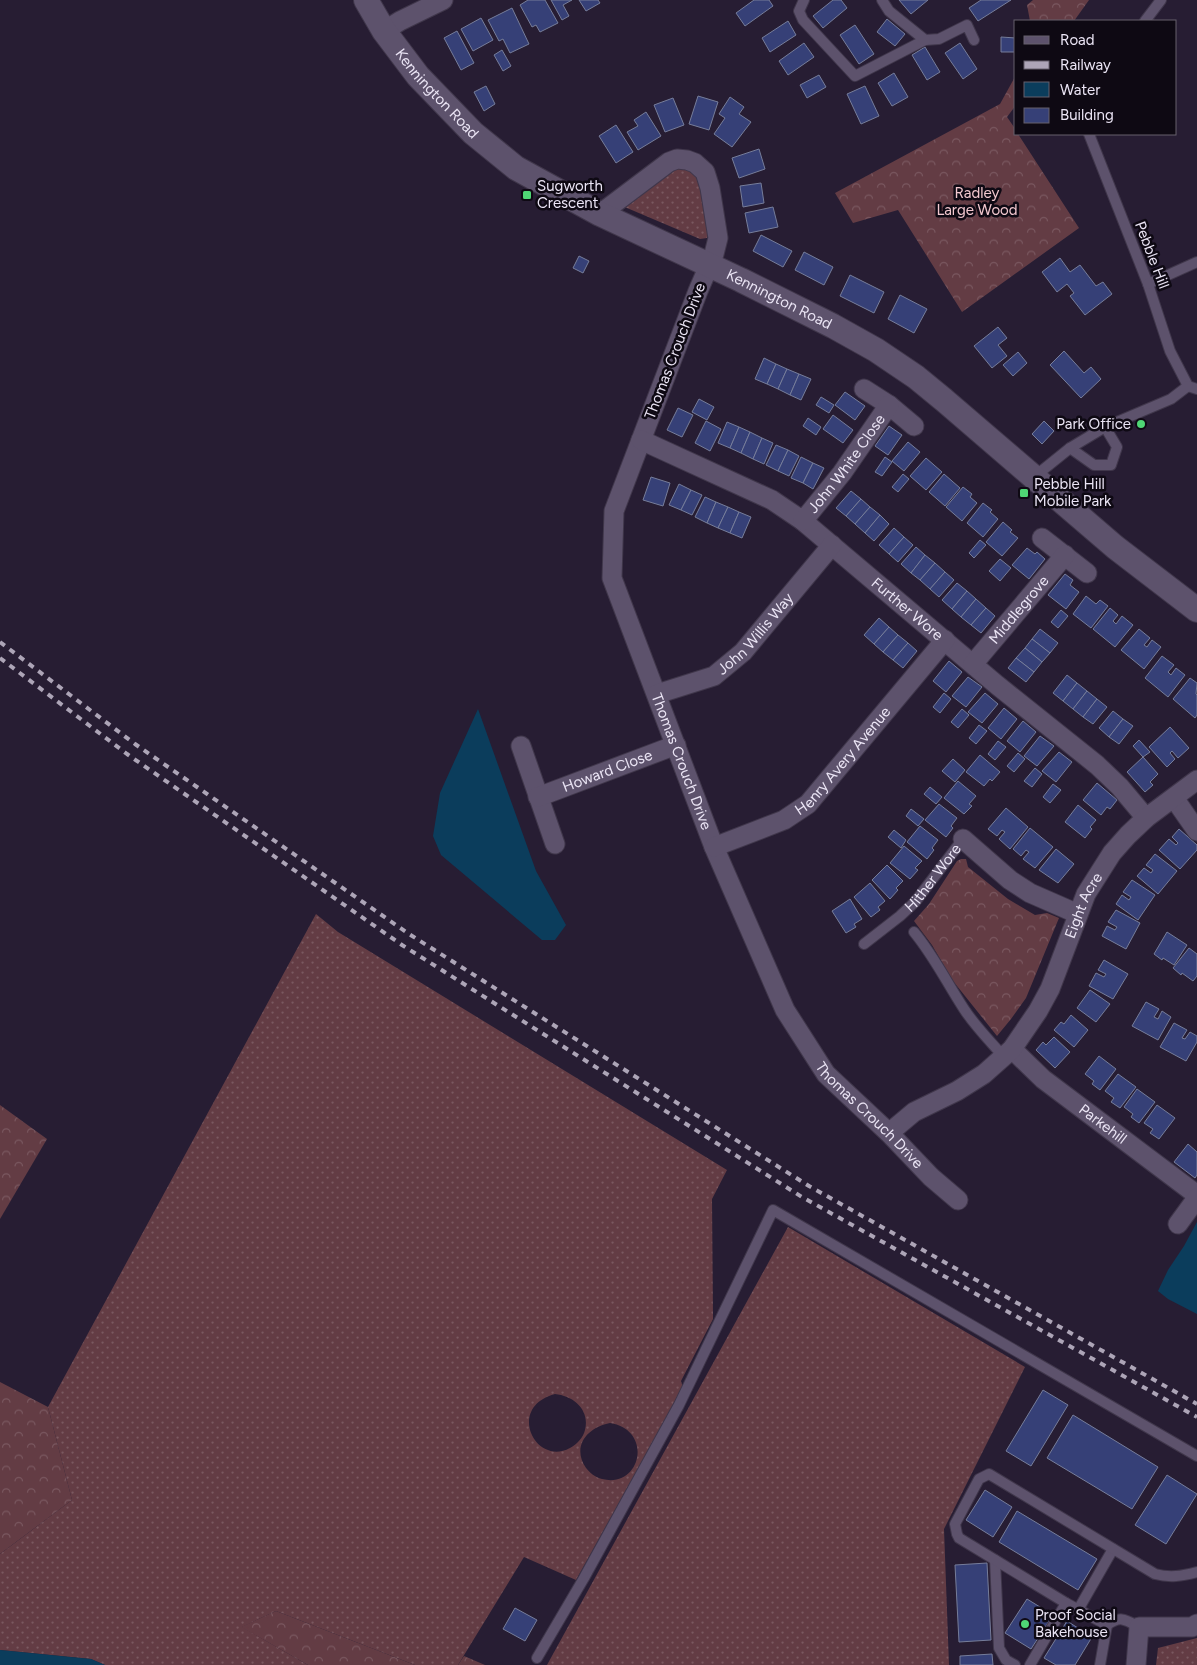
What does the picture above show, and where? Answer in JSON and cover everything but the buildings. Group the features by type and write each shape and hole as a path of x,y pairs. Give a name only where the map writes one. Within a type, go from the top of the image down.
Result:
{"street":[{"name":"Kennington Road","path":"366,0 384,32 418,76 494,152 516,168 600,214 741,280 833,326 876,350 944,400 1115,547 1197,610"},
{"path":"384,32 400,21 443,0"},
{"path":"600,214 669,162 677,159 695,163 705,172 710,188 718,238 709,266"},
{"name":"Thomas Crouch Drive","path":"709,266 614,511 612,578 714,847 785,1010 826,1074 889,1133 931,1177 958,1200"},
{"name":"John White Close","path":"864,389 889,405 914,426"},
{"name":"John White Close","path":"804,521 842,473 889,405"},
{"name":"Further Wore","path":"641,440 772,500 804,521 944,640 1097,765 1120,786 1146,818"},
{"path":"1042,538 1087,573"},
{"name":"John Willis Way","path":"657,694 714,676 742,652 832,545"},
{"name":"Middlegrove","path":"973,664 1065,555"},
{"name":"Henry Avery Avenue","path":"714,847 784,820 808,804 944,640"},
{"name":"Howard Close","path":"538,797 676,745"},
{"path":"520,746 555,844"},
{"name":"Eight Acre","path":"889,1133 914,1112 957,1091 984,1074 1008,1053 1038,1011 1050,988 1086,894 1112,853 1128,834 1146,818 1197,780"},
{"path":"1174,798 1197,831"},
{"name":"Hither Wore","path":"963,839 1010,880 1030,893 1078,914"},
{"name":"Parkehill","path":"1008,1053 1197,1197 1178,1224"},
{"path":"1136,1665 1139,1627 1192,1626 1197,1624"}],"lane":[{"path":"804,0 799,11 803,20 855,76 925,40 939,38 966,25 974,40"},
{"path":"882,0 889,11 925,40"},
{"path":"1146,20 1161,0"},
{"name":"Pebble Hill","path":"1033,478 1070,448 1105,427 1171,399 1193,387 1170,351 1148,284 1090,135"},
{"path":"1148,284 1197,262"},
{"path":"1070,448 1094,465 1111,465 1116,446 1105,427"},
{"name":"Hither Wore","path":"864,944 915,902 963,839"},
{"path":"914,932 938,964 965,1010 980,1030 1008,1053"},
{"path":"537,1658 584,1578 679,1405 773,1210 1197,1456"},
{"path":"1107,1625 1066,1603 959,1538 955,1524 979,1479 989,1474 1155,1574 1167,1577 1197,1572"},
{"path":"1078,1610 1113,1549"},
{"path":"995,1560 999,1648 1006,1660 1015,1665"},
{"path":"1030,1665 1066,1603"},
{"path":"1100,1665 1107,1625 1115,1619 1123,1619 1139,1627"}],"green space":[{"path":"1033,0 1089,0 1075,20 1030,20 1027,5"},
{"name":"Radley Large Wood","path":"1014,79 1014,108 1007,117 1014,127 1014,135 1019,135 1079,228 962,312 898,210 853,223 835,193 1000,104"},
{"path":"685,166 701,178 711,227 707,238 700,239 620,205 666,170"},
{"path":"966,859 968,867 1008,899 1035,915 1047,913 1059,918 1026,998 997,1036 953,981 932,945 914,921 929,904 957,861"},
{"path":"316,914 338,932 727,1170 712,1199 713,1319 681,1381 683,1388 576,1580 524,1557 458,1665 415,1665 276,1611 242,1627 308,1665 105,1665 91,1659 0,1650 0,1554 72,1500 48,1407","holes":["555,1394 562,1395 579,1405 583,1410 586,1423 584,1433 577,1443 570,1448 557,1452 546,1449 537,1443 531,1433 529,1422 532,1411 540,1401","610,1423 624,1428 633,1436 637,1446 637,1457 633,1468 626,1475 615,1480 602,1479 591,1473 586,1468 580,1452 581,1445 589,1433 602,1425"]},
{"path":"0,1105 47,1139 0,1219"},
{"path":"788,1227 1025,1367 944,1529 949,1665 547,1665"},
{"path":"0,1382 48,1407 72,1500 0,1554"},
{"path":"276,1611 415,1665 308,1665 241,1627"},
{"path":"1197,1638 1197,1665 1156,1665 1158,1648"},
{"path":"464,1656 485,1665 458,1665"}],"water":[{"path":"478,709 536,871 566,925 555,940 542,940 441,855 433,836 440,793"},
{"path":"1197,1222 1197,1314 1168,1299 1158,1291 1168,1270"},
{"path":"0,1650 91,1659 105,1665 0,1665"}],"railway":[{"path":"0,642 135,744 409,934 809,1186 1197,1404"},
{"path":"0,658 127,754 402,945 802,1197 1197,1417"}],"place":[{"name":"Sugworth Crescent","path":"527,195"},
{"name":"Park Office","path":"1141,424"},
{"name":"Pebble Hill Mobile Park","path":"1024,493"},
{"name":"Proof Social Bakehouse","path":"1025,1624"}]}
